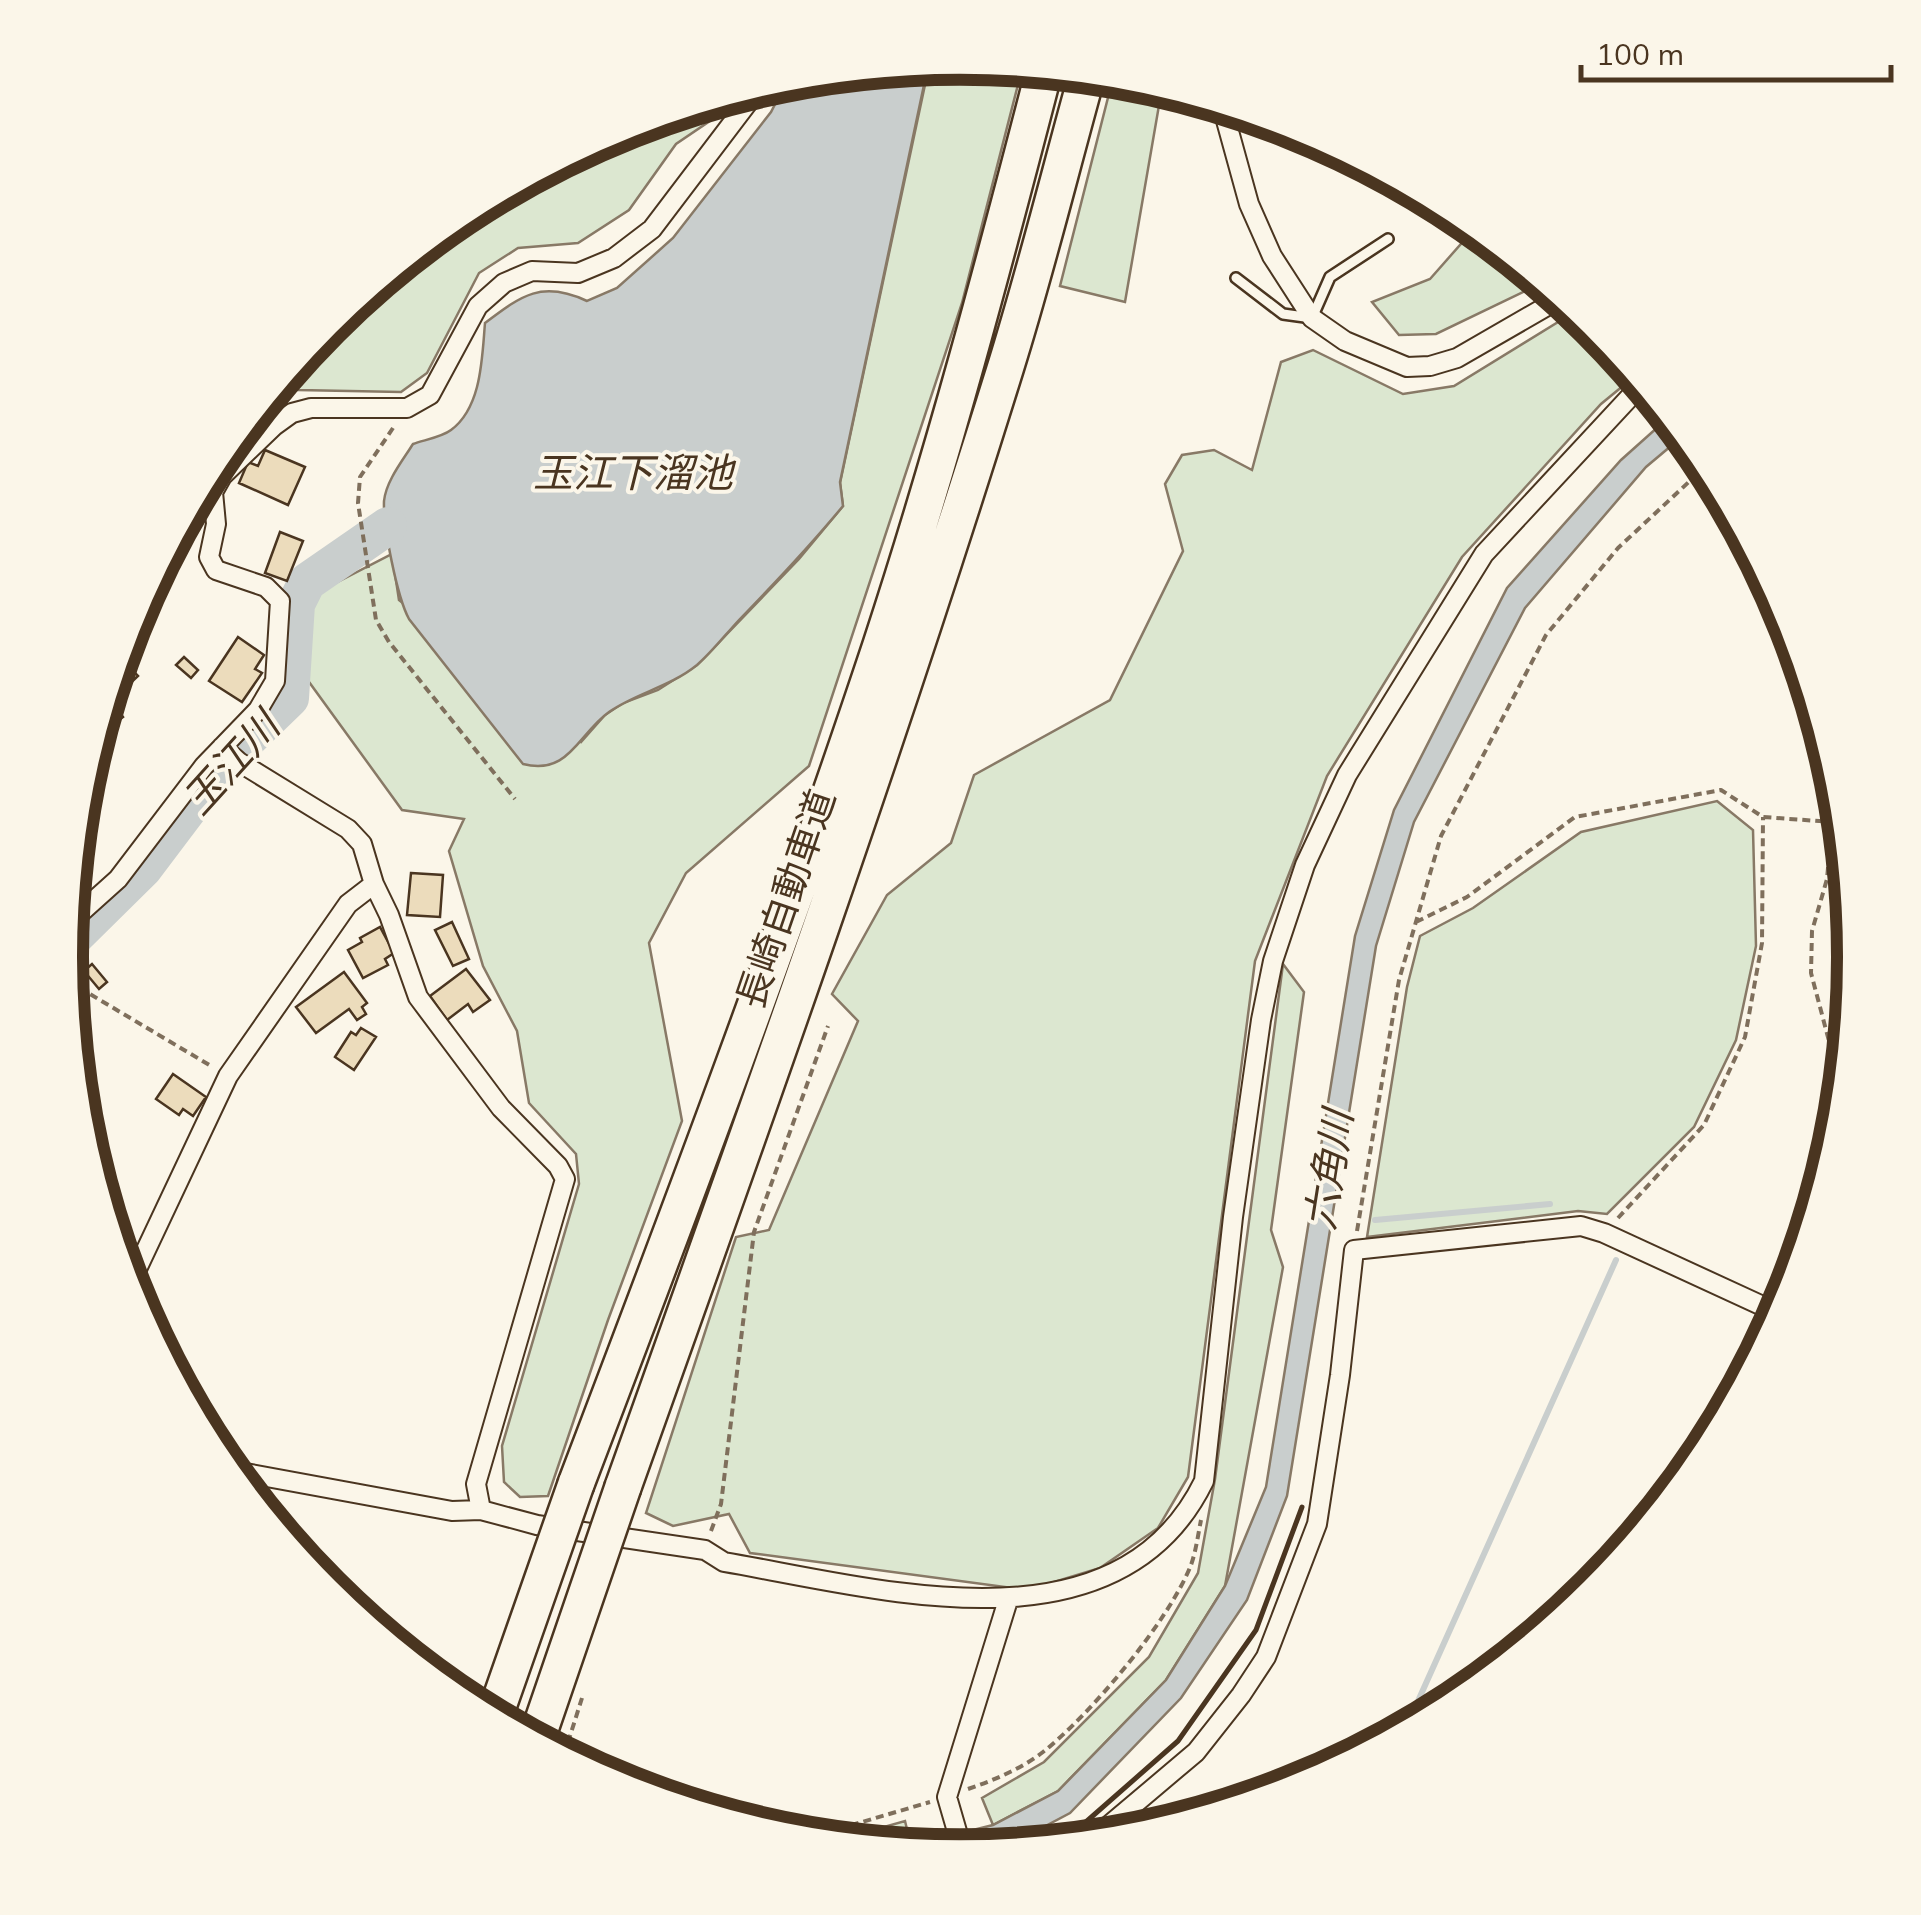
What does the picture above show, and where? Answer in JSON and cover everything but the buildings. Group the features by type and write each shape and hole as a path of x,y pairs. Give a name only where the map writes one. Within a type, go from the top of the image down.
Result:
{"highway":[{"name":"長崎自動車道","path":"499,1703 576,1484 782,930 881,644 971,351 1041,84"},
{"name":"長崎自動車道","path":"540,1727 914,655 1007,362 1083,89"}],"street":[{"path":"237,462 292,413 310,408 406,408 430,395 478,306 504,283 532,271 578,272 614,258 652,229 744,107"},
{"path":"1226,122 1248,204 1272,256 1312,318 1346,341 1406,367 1430,366 1457,358 1547,306"},
{"path":"251,1474 452,1511 481,1510 537,1525 704,1550 724,1562 874,1588 1008,1600 1076,1588 1139,1557 1190,1509 1204,1480 1261,1020 1273,961 1305,864 1347,775 1484,554 1632,394"},
{"path":"85,908 118,879 204,766 258,710 275,682 280,600 266,587 216,570 209,557 216,524 214,498"},
{"path":"222,747 239,762 348,829 362,844 418,996 501,1108 558,1166 565,1180 476,1484 481,1510"},
{"path":"139,1264 228,1076 348,904 374,884"},
{"path":"1116,1821 1196,1752 1266,1657 1318,1524 1354,1250 1581,1226 1765,1307"},
{"path":"959,1835 948,1796 1008,1600"}],"lane":[{"path":"1236,278 1283,314 1312,318 1330,277 1388,238"}],"path":[{"path":"406,408 360,477 358,502 376,620 389,642 515,800"},
{"path":"1354,1250 1399,980 1441,836 1546,635 1618,548 1694,477"},
{"path":"1416,922 1467,897 1575,817 1721,790 1762,817 1827,822"},
{"path":"1604,1233 1704,1125 1744,1037 1762,943 1762,817"},
{"path":"1830,844 1827,879 1812,931 1812,972 1832,1052"},
{"path":"84,992 228,1076"},
{"path":"704,1550 721,1504 754,1232 828,1026"},
{"path":"845,1827 997,1779 1041,1754 1071,1726 1141,1647 1191,1564 1202,1517 1204,1480"}],"green space":[{"path":"926,81 1019,82 962,303 809,766 686,873 649,943 682,1121 548,1496 520,1497 504,1482 502,1446 579,1184 576,1154 529,1103 517,1031 483,966 449,851 464,819 402,810 304,675 307,608 324,589 392,554 399,600 581,742 605,715 623,703 658,690 697,665 799,559 843,506 840,483"},
{"path":"1109,93 1159,103 1125,302 1060,286"},
{"path":"720,114 676,144 629,210 578,243 518,248 479,273 427,373 401,392 298,390 296,385 301,379 382,298 473,228 572,170"},
{"path":"1465,240 1529,289 1436,334 1399,335 1372,302 1430,279"},
{"path":"1562,320 1625,385 1601,404 1462,557 1327,776 1255,961 1188,1477 1158,1528 1100,1568 1028,1590 750,1553 729,1514 673,1526 646,1513 736,1237 769,1230 858,1021 832,994 887,895 951,843 974,775 1110,700 1183,551 1165,484 1182,455 1214,450 1252,470 1281,362 1313,350 1403,394 1454,386"},
{"path":"1717,801 1753,830 1756,946 1736,1040 1694,1127 1607,1214 1578,1211 1367,1237 1407,987 1420,936 1473,908 1581,832"},
{"path":"1283,964 1304,992 1271,1230 1283,1267 1225,1586 1166,1680 1058,1791 993,1825 982,1798 1044,1762 1149,1657 1198,1573 1215,1479"},
{"path":"905,1821 908,1833 903,1833 874,1830"}],"water":[{"name":"玉江下溜池","path":"925,81 840,482 843,506 697,665 609,712 562,759 539,766 523,764 409,619 392,561 385,493 413,444 447,432 469,408 479,381 485,323 533,294 557,292 587,301 617,288 673,238 777,100 789,97"},
{"name":"六角川","path":"1659,426 1672,445 1646,467 1525,608 1414,822 1376,946 1287,1496 1247,1600 1181,1698 1070,1813 1036,1831 954,1835 993,1825 1058,1791 1166,1680 1225,1586 1266,1487 1355,936 1394,810 1507,588 1621,460"}],"waterway":[{"name":"玉江川","path":"84,927 143,869 223,763 290,698 296,604 307,582 388,526"},
{"path":"1375,1220 1550,1204"},
{"path":"1415,1707 1616,1260"}],"wall":[{"path":"1081,1826 1178,1741 1256,1630 1302,1507"}]}
